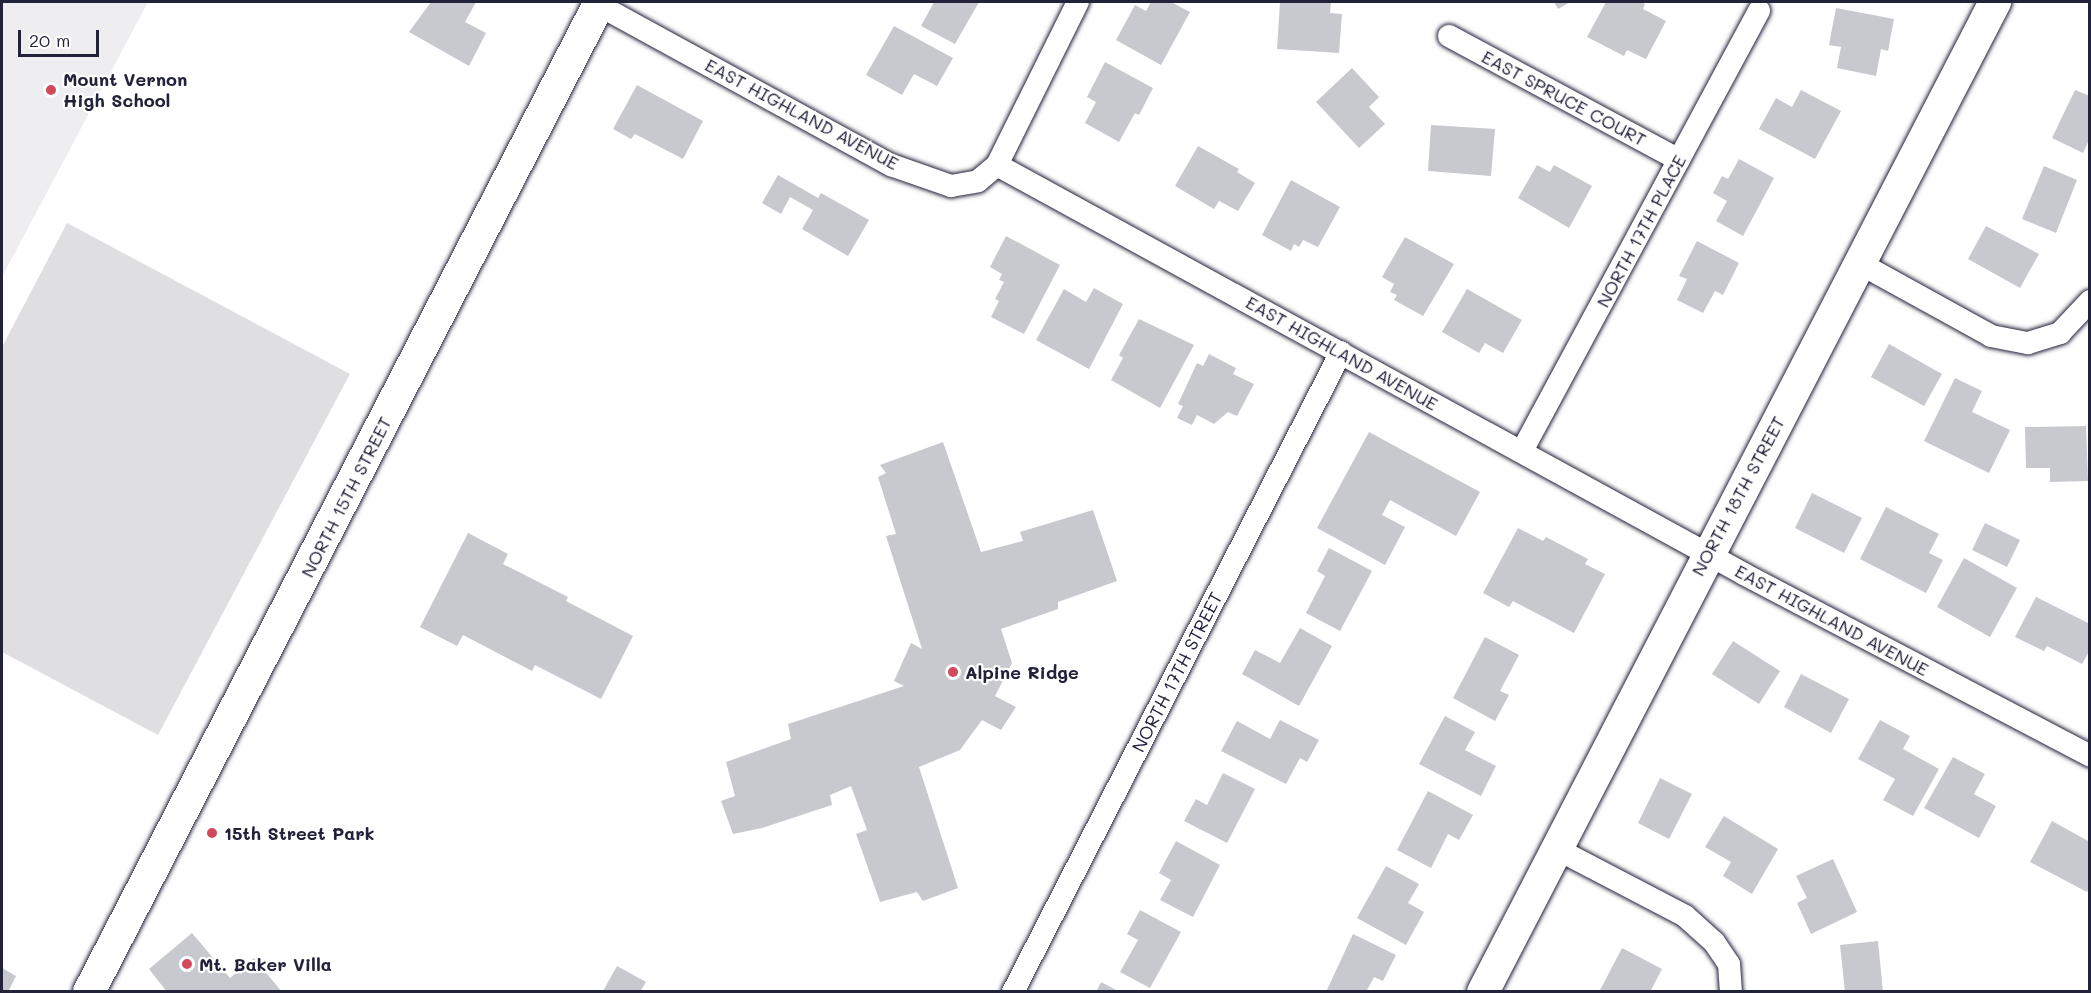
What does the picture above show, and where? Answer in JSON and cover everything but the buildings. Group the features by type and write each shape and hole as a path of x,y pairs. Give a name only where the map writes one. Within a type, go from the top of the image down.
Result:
{"street":[{"name":"EAST HIGHLAND AVENUE","path":"597,2 891,165 951,186 978,181 997,165 1708,553 2090,756"},
{"name":"NORTH 15TH STREET","path":"89,992 597,2"},
{"path":"997,165 1078,2"},
{"name":"NORTH 18TH STREET","path":"1483,992 1555,848 1995,2"},
{"name":"NORTH 17TH PLACE","path":"1522,451 1759,11"},
{"name":"EAST SPRUCE COURT","path":"1449,36 1679,160"},
{"path":"1859,263 1991,336 2028,343 2060,333 2090,301"},
{"name":"NORTH 17TH STREET","path":"1013,992 1341,352"},
{"path":"1555,848 1685,916 1714,942 1729,964 1731,992"}],"shaded area":[{"name":"Mount Vernon High School","path":"2,2 148,2 2,277"},
{"path":"67,223 350,374 158,735 2,652 2,347"}],"place":[{"name":"Mount Vernon High School","path":"51,90"},
{"name":"Alpine Ridge","path":"953,672"},
{"name":"15th Street Park","path":"212,833"},
{"name":"Mt. Baker Villa","path":"187,964"}]}
